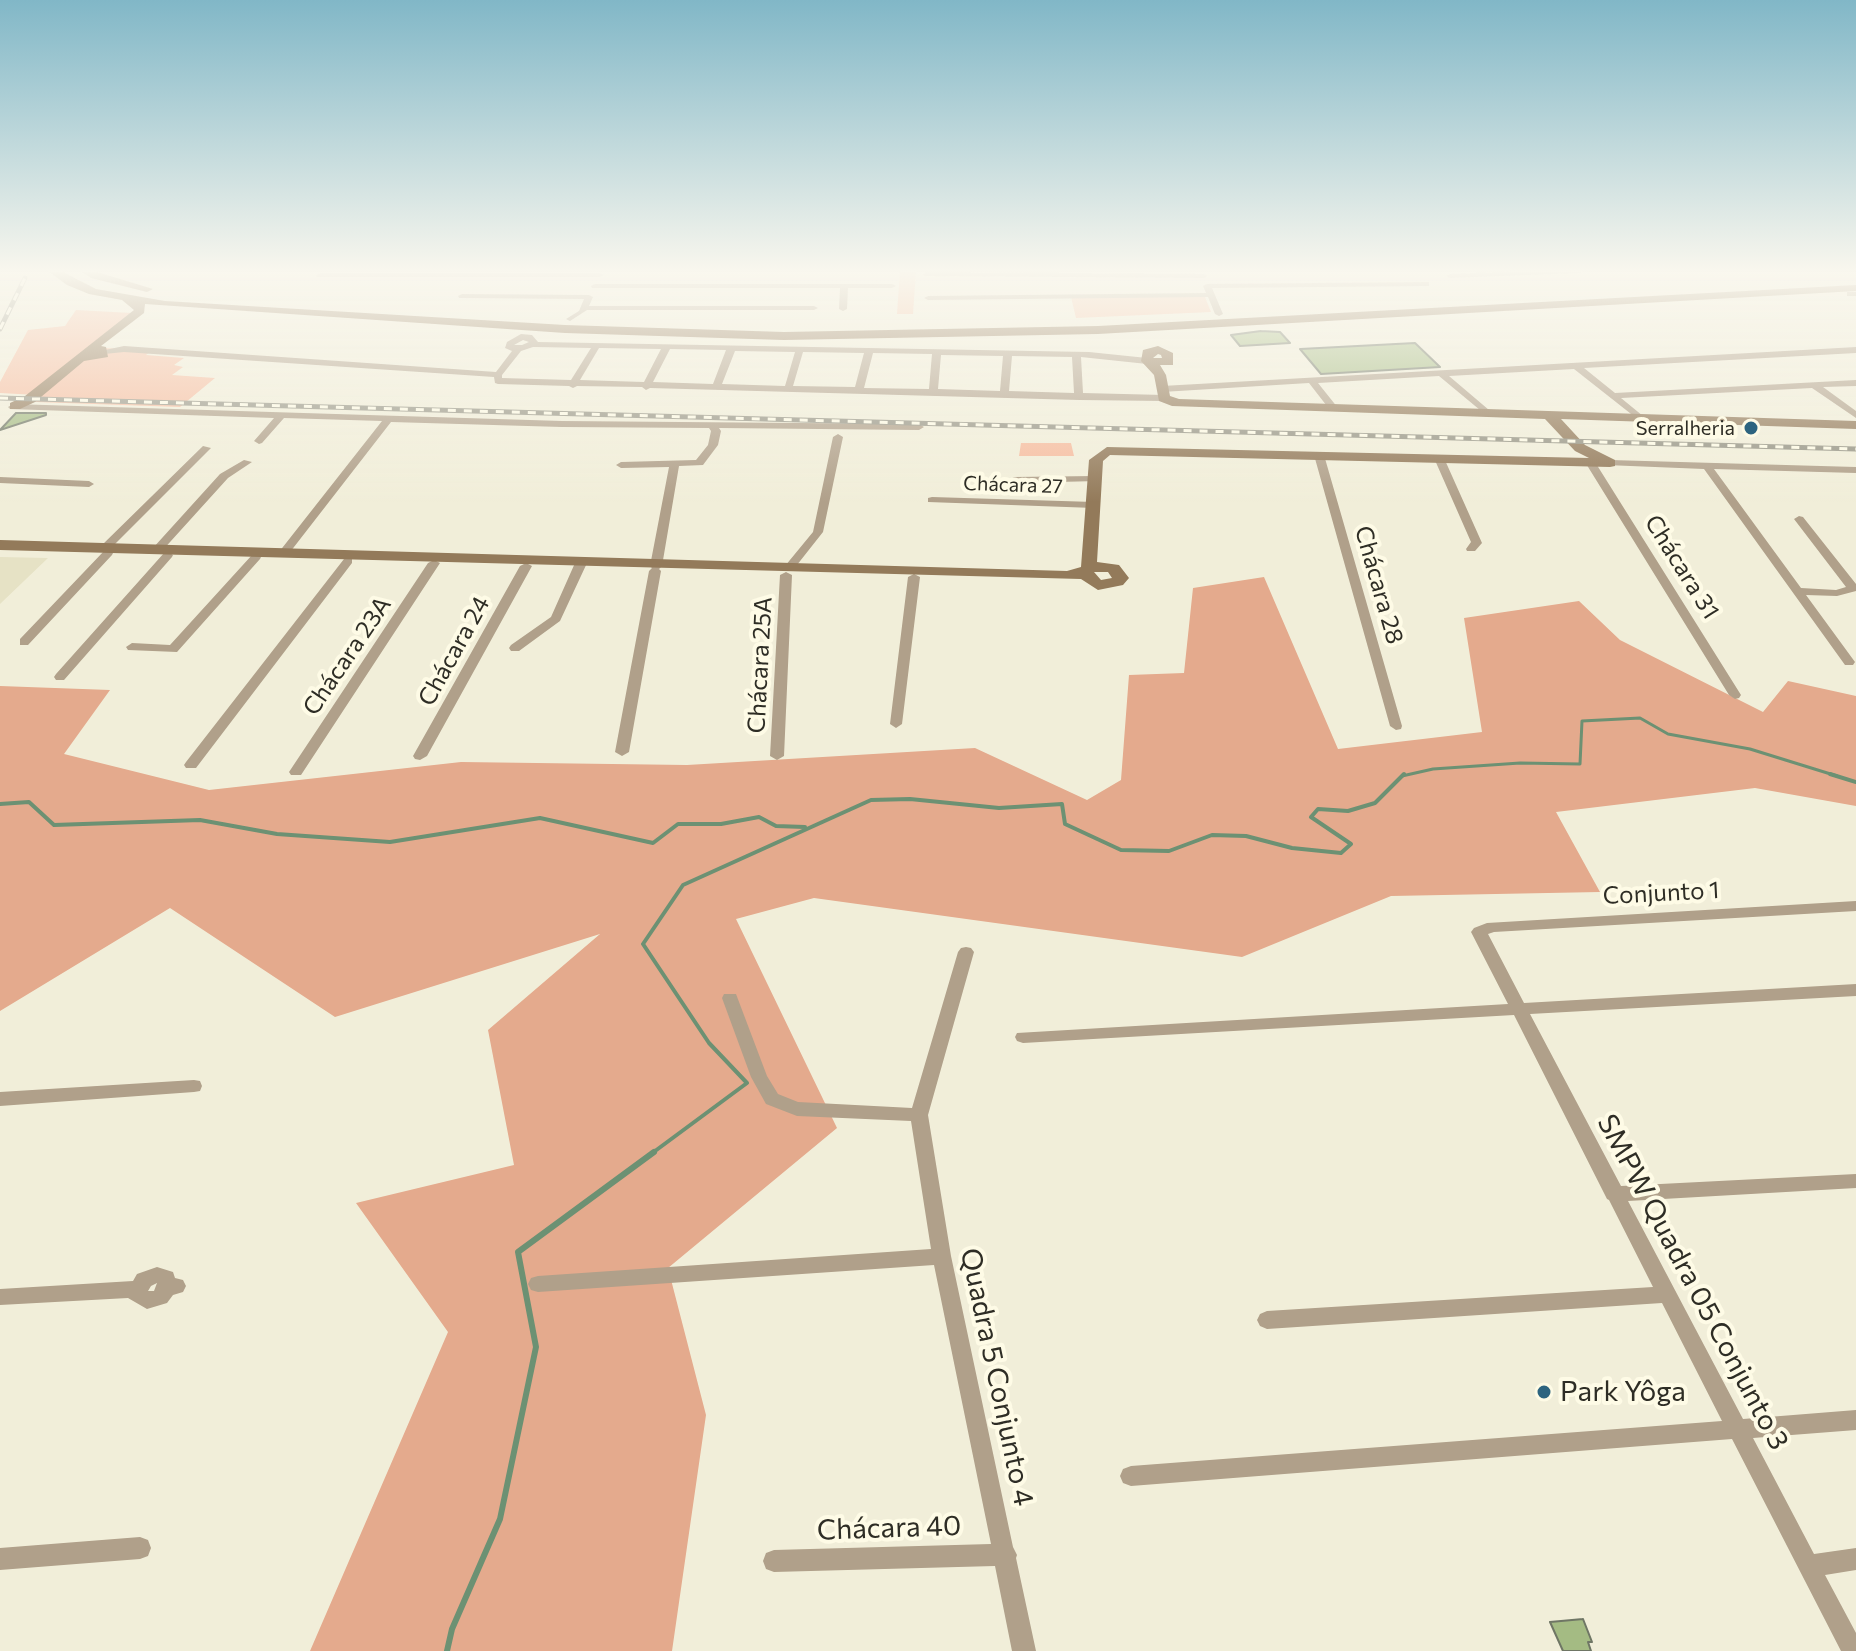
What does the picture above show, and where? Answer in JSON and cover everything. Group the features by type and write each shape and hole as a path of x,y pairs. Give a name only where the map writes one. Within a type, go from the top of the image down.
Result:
{"main road":[{"path":"95,354 99,348"},
{"path":"6,407 35,394 67,368 101,348"},
{"path":"1153,348 1157,367 1188,404 1856,425"},
{"path":"1157,348 1157,367"},
{"path":"1549,415 1576,455 1590,462 1610,463"},
{"path":"1098,585 1087,571 1092,544 1097,456 1111,451 1439,458 1576,455 1610,463"},
{"path":"788,571 1098,585 1117,582 1120,572 1099,556 1092,544"},
{"path":"0,547 348,561 580,566"},
{"path":"162,552 788,571 1087,571 1113,568"}],"street":[{"path":"498,378 519,348"},
{"path":"573,385 595,348"},
{"path":"646,387 666,348"},
{"path":"716,388 732,348"},
{"path":"768,348 1114,356 1157,367 1313,382 1856,350"},
{"path":"788,389 800,349"},
{"path":"95,354 133,351 573,385 1079,397 1157,367"},
{"path":"859,391 869,351"},
{"path":"933,393 937,352"},
{"path":"1004,395 1008,353"},
{"path":"1076,355 1079,397"},
{"path":"1563,366 1584,384 1640,418"},
{"path":"1576,366 1597,383 1624,418"},
{"path":"1442,374 1486,412"},
{"path":"1313,382 1333,408"},
{"path":"1584,384 1597,383"},
{"path":"1611,399 1856,383"},
{"path":"1814,385 1856,415"},
{"path":"6,407 713,426 919,427"},
{"path":"259,441 281,416"},
{"path":"283,554 389,418"},
{"path":"621,465 695,464 706,457 716,436 713,426"},
{"path":"788,571 819,528 838,437"},
{"path":"24,642 106,550 206,448"},
{"name":"Chácara 28","path":"1319,455 1396,726"},
{"path":"1439,458 1476,541 1477,545 1471,549"},
{"path":"60,677 217,483 247,462"},
{"name":"Chácara 31","path":"1590,462 1735,695"},
{"path":"1610,463 1856,470"},
{"path":"1706,465 1849,662"},
{"path":"622,752 674,466"},
{"path":"1014,480 1095,479"},
{"path":"0,480 89,484"},
{"name":"Chácara 27","path":"932,500 1094,505"},
{"path":"1798,591 1837,593 1853,588 1799,519"},
{"path":"132,647 173,649 256,557"},
{"path":"191,765 348,561"},
{"name":"Chácara 23A","path":"296,772 434,563"},
{"name":"Chácara 24","path":"420,756 526,566"},
{"path":"515,648 556,619 580,566"},
{"name":"Chácara 25A","path":"777,756 788,571"},
{"path":"896,724 914,577"},
{"name":"Conjunto 1","path":"1482,940 1480,930 1492,927 1856,906"},
{"name":"SMPW Quadra 05 Conjunto 3","path":"1482,940 1853,1651"},
{"path":"730,998 759,1077 772,1099 783,1105 919,1115 966,952"},
{"path":"1023,1037 1856,990"},
{"path":"0,1099 194,1086"},
{"name":"Quadra 5 Conjunto 4","path":"919,1115 942,1256 1024,1651"},
{"path":"1613,1194 1856,1181"},
{"path":"538,1284 942,1256"},
{"path":"0,1297 137,1289 144,1280 157,1275 166,1278 172,1286"},
{"path":"1267,1320 1667,1294"},
{"path":"1131,1476 1856,1420"},
{"path":"0,1559 140,1548"},
{"name":"Chácara 40","path":"774,1561 1006,1555"},
{"path":"1809,1566 1856,1559"}],"shaded area":[{"path":"18,348 151,351 146,355 184,358 174,365 183,367 172,375 215,378 180,407 32,402 37,395 0,393 0,382"},
{"path":"1021,443 1071,443 1074,456 1019,456"},
{"path":"0,557 48,558 0,604"},
{"path":"1264,577 1338,749 1482,732 1464,618 1579,601 1620,640 1763,712 1788,681 1856,696 1856,806 1755,788 1556,812 1600,892 1391,896 1242,957 814,898 736,919 837,1128 668,1268 706,1415 672,1651 310,1651 448,1332 356,1203 514,1165 488,1030 600,934 335,1017 170,908 0,1011 0,686 110,690 64,754 209,790 461,762 687,765 975,748 1087,800 1121,780 1129,675 1184,673 1193,588"}],"building":[{"path":"1420,348 1440,367 1321,374 1300,349"},
{"path":"16,413 46,413 46,415 0,430"},
{"path":"1583,1619 1592,1642 1588,1642 1591,1651 1563,1651 1550,1622"}],"waterway":[{"path":"1402,776 1433,769 1520,763 1580,764 1582,721 1640,718 1668,734 1750,749 1837,776"},
{"path":"1830,774 1856,782"},
{"path":"651,1154 747,1083 709,1043 643,944 683,885 871,800 910,799 999,808 1062,804 1065,824 1121,850 1169,851 1212,835 1246,836 1292,848 1341,853 1351,844 1311,817 1318,809 1348,811 1375,803 1402,776"},
{"path":"0,804 29,802 54,825 200,820 277,834 390,842 540,818 653,843 678,824 721,824 759,817 776,826 805,827"},
{"path":"447,1651 452,1629 500,1519 536,1347 518,1252 654,1152"}],"railway":[{"path":"0,398 1856,449"}],"place":[{"name":"Serralheria","path":"1751,428"},
{"name":"Park Yôga","path":"1544,1392"}]}
